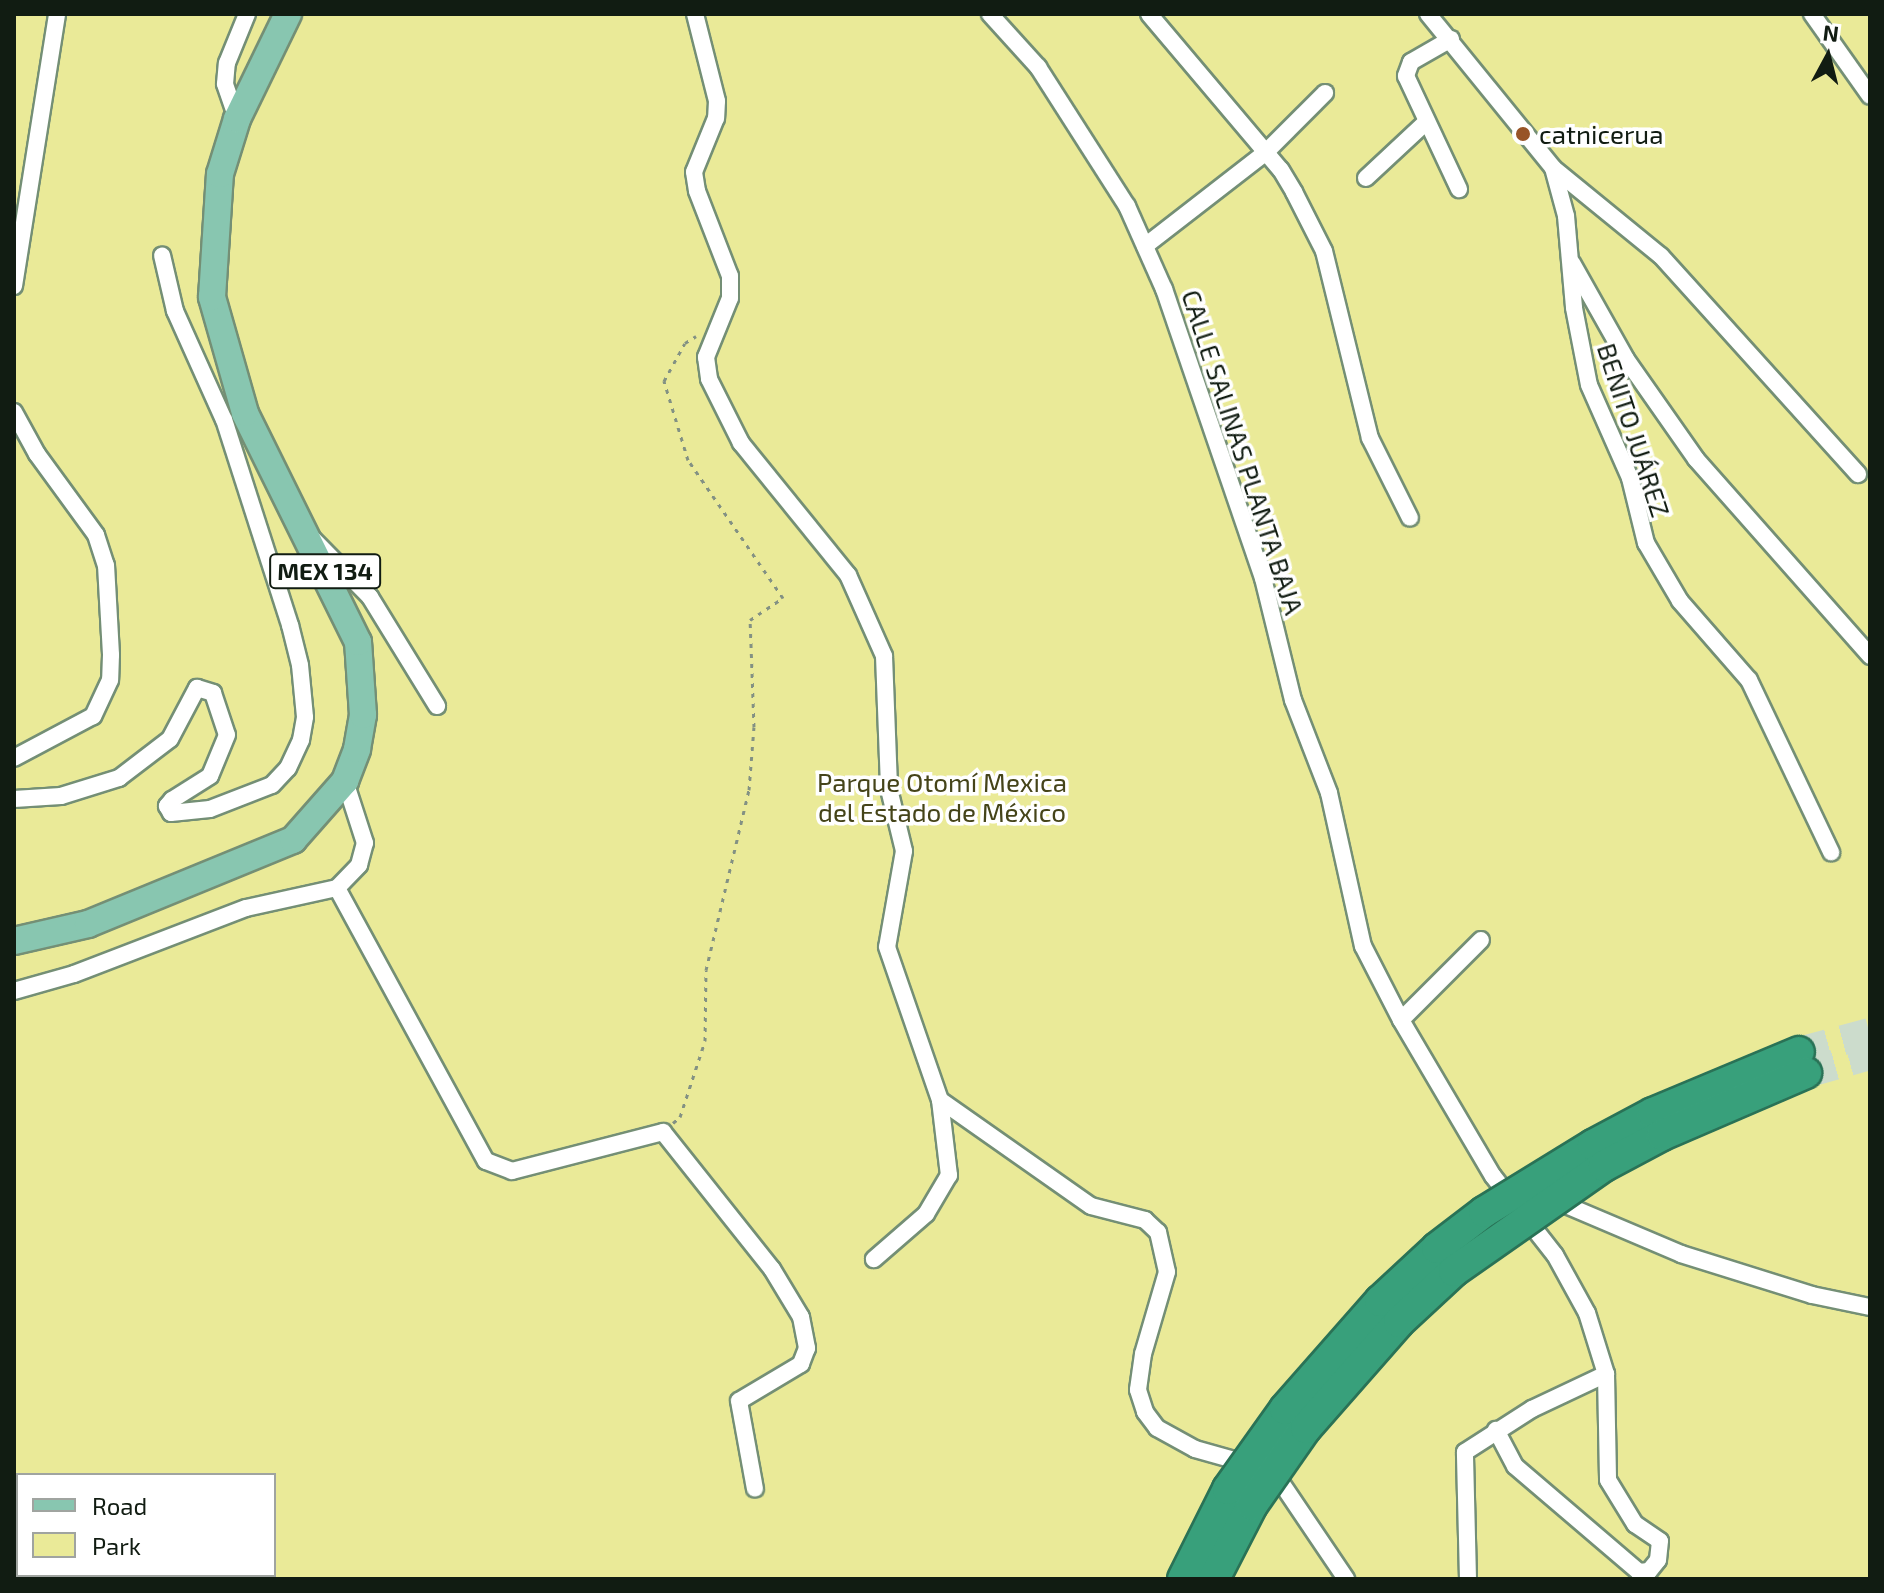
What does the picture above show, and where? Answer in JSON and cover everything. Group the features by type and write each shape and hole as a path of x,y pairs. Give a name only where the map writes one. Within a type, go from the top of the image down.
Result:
{"highway":[{"path":"1183,1579 1228,1489 1285,1409 1380,1301 1437,1248 1484,1212 1593,1145 1653,1113 1802,1063 1604,1166 1454,1271 1399,1322 1306,1428 1252,1505 1214,1579"}],"main road":[{"name":"MEX 134","path":"14,941 88,924 132,902 264,856 302,831 345,781 363,715 358,642 305,532 234,417 216,322 210,269 220,174 237,119 288,14"}],"street":[{"path":"14,286 57,14"},
{"path":"237,119 225,84 227,63 247,14"},
{"path":"695,14 717,101 716,118 694,172 697,191 730,276 730,298 716,324 707,367 724,418 848,575 884,656 889,789 904,851 887,947 940,1100 949,1175 926,1214 874,1259"},
{"name":"CALLE SALINAS PLANTA BAJA","path":"990,14 1038,67 1127,206 1145,246 1263,578 1293,700 1341,835 1363,946 1401,1020 1493,1176 1567,1274 1587,1313 1606,1374 1608,1480 1635,1524 1660,1541 1658,1560 1649,1571 1639,1572 1515,1466 1496,1430"},
{"path":"1149,14 1281,170 1324,251 1370,438 1410,518"},
{"name":"BENITO JUÁREZ","path":"1428,14 1553,168 1566,216 1589,385 1630,478 1646,543 1680,601 1749,680 1831,852"},
{"path":"1812,14 1870,96"},
{"path":"1451,39 1407,68 1426,122 1459,189"},
{"path":"1145,246 1265,153 1325,93"},
{"path":"1366,178 1426,122"},
{"path":"1553,168 1622,221 1681,276 1858,474"},
{"path":"14,799 61,796 119,778 170,739 191,694 205,687 222,711 227,735 221,758 204,782 169,804 171,813 210,809 272,785 288,768 305,717 300,665 234,417 175,311 162,255"},
{"path":"1570,258 1626,359 1696,459 1870,656"},
{"path":"14,412 37,454 96,535 106,565 111,655 110,680 93,716 14,758"},
{"path":"305,532 370,597 437,706"},
{"path":"14,991 246,908 337,888 359,865 365,843 345,781"},
{"path":"337,888 473,1143 486,1161 512,1171 663,1132 772,1269 806,1336 801,1364 739,1401 755,1489"},
{"path":"1401,1020 1481,940"},
{"path":"940,1100 1091,1206 1145,1220 1158,1232 1167,1272 1143,1354 1138,1390 1145,1412 1157,1428 1195,1449 1266,1469 1282,1484 1346,1579"},
{"path":"1493,1176 1681,1254 1812,1295 1870,1307"},
{"path":"1468,1579 1461,1467 1465,1452 1496,1430 1606,1374"}],"path":[{"path":"680,1117 705,1041 706,970 749,790 754,727 750,620 783,598 688,460 664,381 685,343 716,324"}],"green space":[{"name":"Parque Otomí Mexica del Estado de México","path":"14,14 1870,14 1870,1579 14,1579"}],"tunnel":[{"path":"1799,1052 1870,1033"},
{"path":"1806,1073 1870,1055"}],"place":[{"name":"catnicerua","path":"1523,134"}]}
